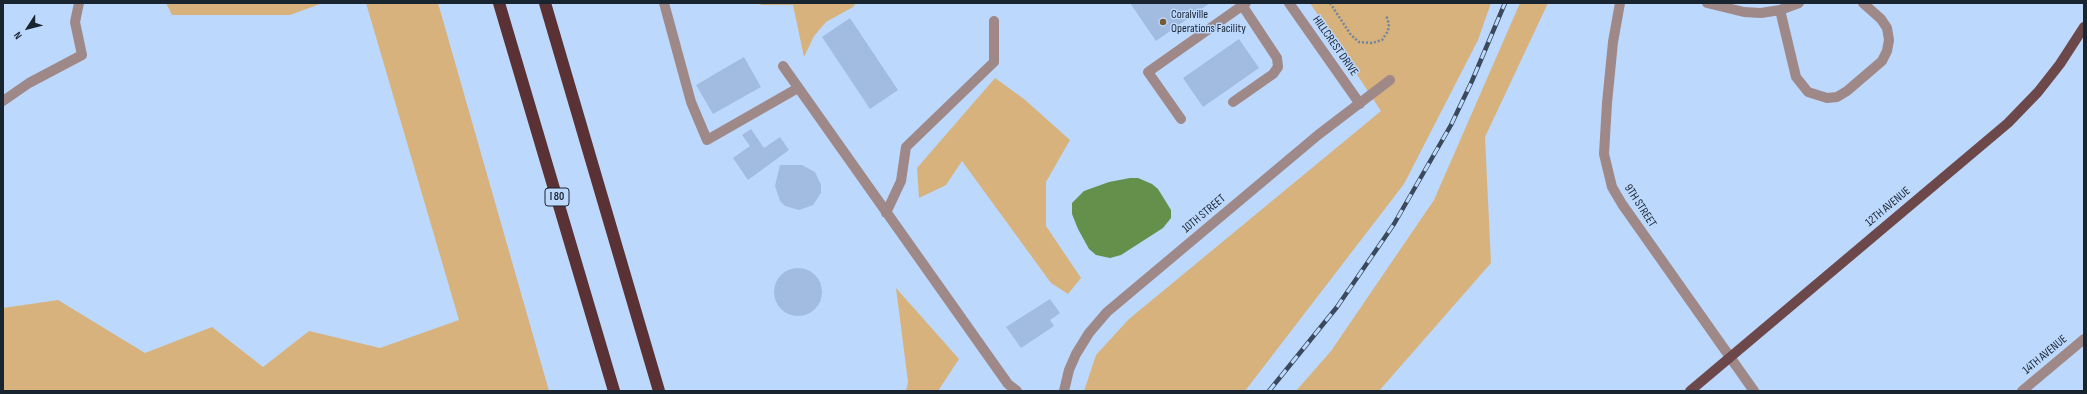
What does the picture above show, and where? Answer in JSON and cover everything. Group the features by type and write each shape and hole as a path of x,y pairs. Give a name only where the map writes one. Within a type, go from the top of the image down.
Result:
{"highway":[{"name":"I 80","path":"499,3 614,391"},
{"path":"545,3 659,391"}],"main road":[{"name":"12TH AVENUE","path":"1690,391 2008,123 2038,92 2056,70 2084,27"}],"street":[{"path":"3,101 29,83 82,55 75,22 79,3"},
{"path":"664,3 691,102 707,140 798,88"},
{"name":"HILLCREST DRIVE","path":"1289,3 1360,104"},
{"name":"9TH STREET","path":"1620,3 1607,103 1604,154 1612,187 1622,204 1754,391"},
{"path":"1707,3 1744,12 1761,13 1780,10 1799,3"},
{"path":"1780,10 1796,77 1801,86 1808,92 1827,98 1837,97 1847,91 1882,61 1887,51 1889,40 1887,28 1881,19 1862,3"},
{"path":"1181,119 1148,72 1244,4 1277,58 1278,67 1273,74 1233,102"},
{"path":"886,213 901,181 906,148 994,62 994,21"},
{"path":"783,66 1008,384 1017,391"},
{"name":"10TH STREET","path":"1064,391 1069,370 1076,354 1089,333 1107,312 1318,135 1390,80"},
{"name":"14TH AVENUE","path":"2022,391 2084,339"}],"path":[{"path":"1330,3 1351,35 1359,42 1372,43 1382,40 1388,32 1389,24 1386,15"}],"shaded area":[{"path":"166,3 323,3 290,15 172,15"},
{"path":"366,3 438,3 549,391 3,391 3,308 58,300 145,353 212,327 263,367 309,331 380,348 459,320"},
{"path":"759,3 856,3 853,7 826,22 814,36 804,57 793,5 761,5"},
{"path":"1310,3 1491,3 1478,40 1404,184 1245,391 1084,391 1096,355 1129,319 1381,111"},
{"path":"1520,3 1548,3 1485,137 1491,263 1379,391 1296,391 1331,351 1434,200"},
{"path":"995,78 1024,99 1070,140 1046,182 1046,226 1081,278 1068,294 1051,283 962,161 946,185 919,198 917,168"},
{"path":"1138,178 1152,184 1158,189 1171,210 1171,218 1163,228 1121,255 1110,258 1096,255 1089,249 1078,229 1072,214 1072,203 1084,191 1109,182"},
{"path":"896,288 959,359 938,391 906,391 908,382"}],"building":[{"name":"Coralville Operations Facility","path":"1130,3 1210,3 1156,41"},
{"path":"850,18 898,90 870,109 822,37"},
{"path":"1239,39 1259,68 1203,107 1183,78"},
{"path":"744,57 761,87 713,114 696,85"},
{"path":"751,129 764,148 780,137 789,150 748,180 733,158 750,146 742,135"},
{"path":"780,165 802,165 815,172 821,185 821,193 813,205 799,210 785,206 780,201 775,186"},
{"path":"798,268 807,270 815,275 820,283 822,292 820,301 815,309 807,314 798,316 789,314 781,309 776,301 774,292 776,283 781,275 789,270"},
{"path":"1050,299 1060,313 1050,320 1054,326 1021,348 1006,327"}],"railway":[{"path":"1269,391 1337,307 1394,224 1451,125 1472,81 1505,3"}],"place":[{"name":"Coralville Operations Facility","path":"1163,22"}]}
